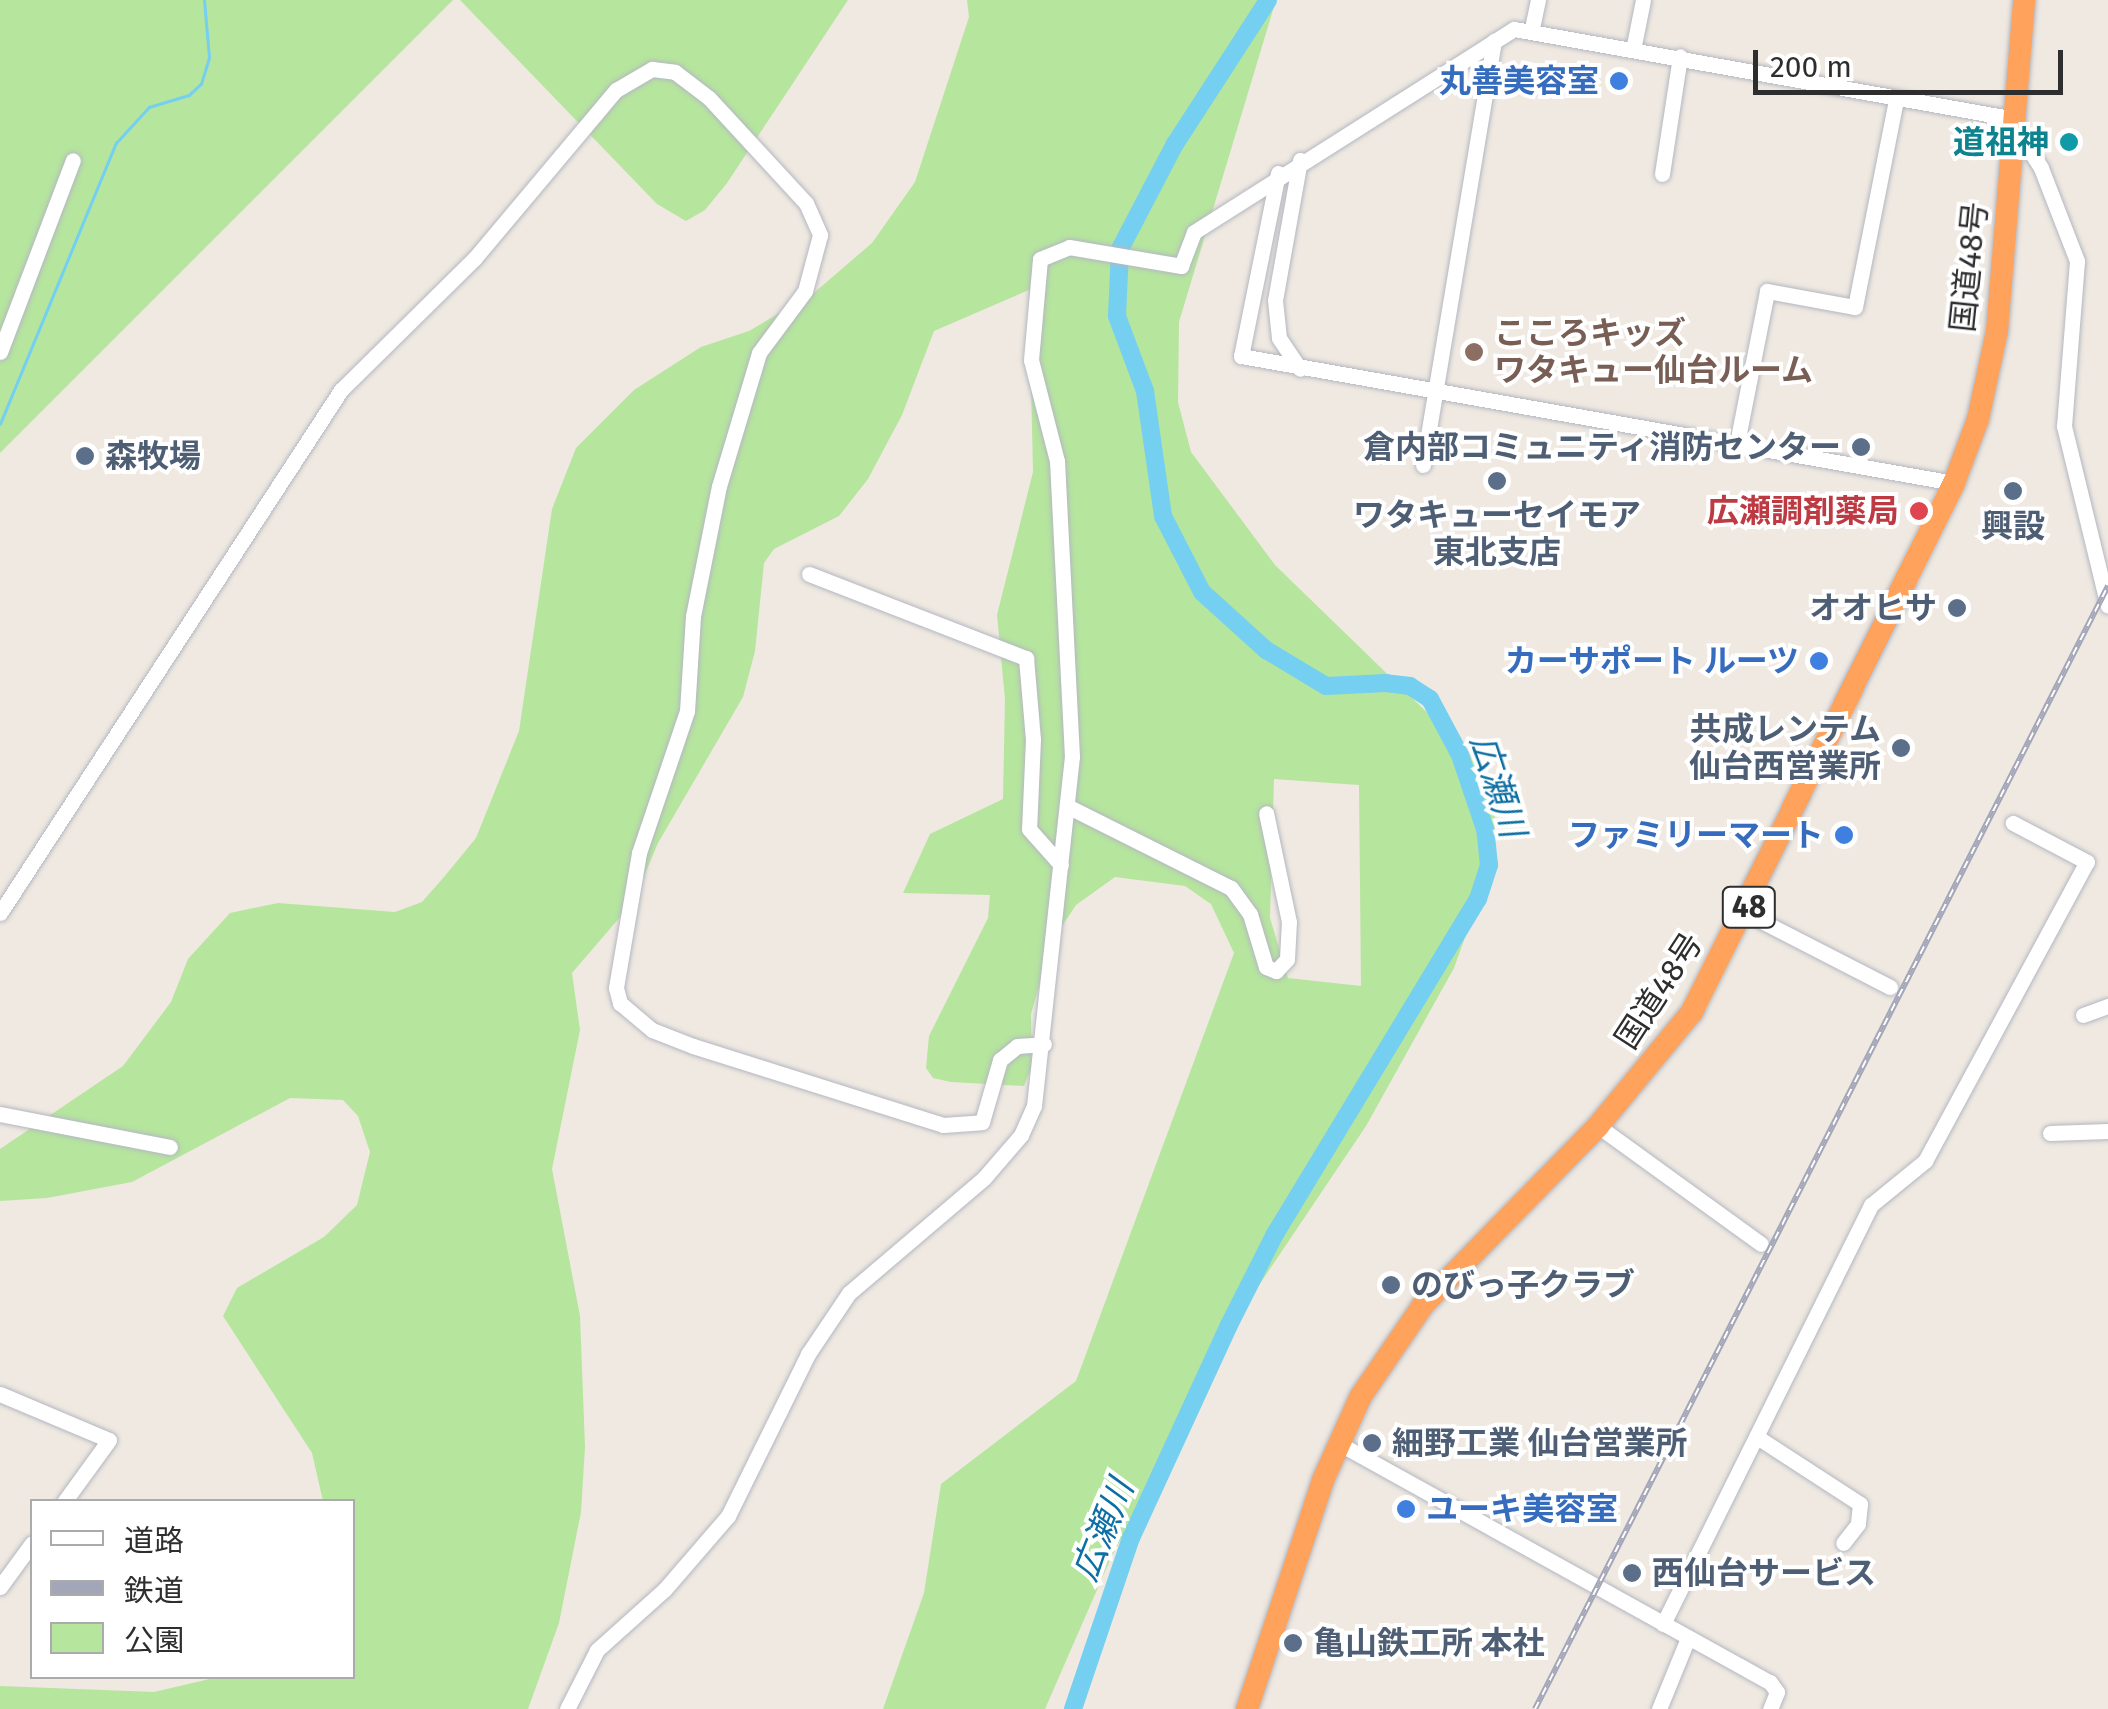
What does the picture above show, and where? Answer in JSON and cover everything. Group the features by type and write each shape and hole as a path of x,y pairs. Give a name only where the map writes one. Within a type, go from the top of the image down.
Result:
{"highway":[{"name":"国道48号","path":"1247,1709 1338,1443 1368,1384 1422,1305 1598,1126 1692,1012 1746,913 1954,483 1995,346 2024,0"}],"street":[{"path":"1532,28 1538,0"},
{"path":"1634,50 1642,0"},
{"path":"567,1709 597,1650 665,1589 728,1516 808,1354 849,1293 984,1178 1020,1134 1034,1106 1069,807 1072,699 1057,461 1030,332 1037,264 1069,247 1163,268 1186,262 1194,232 1278,174 1494,41 1532,28 1896,100 2014,130 2041,168 2077,261 2064,426 2096,576 2108,606"},
{"path":"1423,465 1494,41"},
{"path":"1662,174 1680,56"},
{"path":"0,914 341,390 474,259 616,90 652,69 674,72 709,98 806,204 820,236 813,276 759,354 720,486 693,616 687,711 639,852 616,988 620,1002 632,1017 666,1035 943,1125 982,1122 1000,1060 1017,1046 1044,1044"},
{"path":"1736,448 1767,291 1856,308 1896,100"},
{"path":"0,352 73,160"},
{"path":"1300,160 1275,318 1300,369"},
{"path":"1278,174 1241,356 1436,395 1954,483"},
{"path":"809,574 1026,658 1032,725 1029,829 1061,865"},
{"path":"1069,807 1231,888 1250,914 1266,968 1276,971 1287,959 1289,922 1266,813"},
{"path":"1663,1624 1871,1204 1925,1161 2087,862 2013,822"},
{"path":"1746,913 1890,987"},
{"path":"2083,1015 2108,1006"},
{"path":"0,1114 170,1147"},
{"path":"1598,1126 1761,1244"},
{"path":"2050,1134 2108,1131"},
{"path":"0,1394 109,1440 66,1499"},
{"path":"1757,1437 1860,1504 1858,1524 1843,1542"},
{"path":"1338,1443 1773,1684 1770,1709"},
{"path":"0,1587 30,1547"},
{"path":"1660,1709 1688,1638"}],"green space":[{"path":"0,0 453,0 0,453"},
{"path":"460,0 848,0 727,183 705,210 686,221 657,204"},
{"path":"967,0 1276,0 1179,322 1178,402 1191,452 1275,565 1477,761 1496,821 1482,890 1454,968 1366,1126 1241,1312 1110,1560 1045,1709 883,1709 924,1593 941,1484 1076,1381 1234,953 1211,904 1185,886 1115,877 1076,905 1052,941 1031,1014 1032,1066 1024,1086 951,1082 933,1078 926,1068 929,1036 988,918 990,895 903,893 930,834 1003,799 1005,699 997,615 1033,472 1029,290 934,331 902,415 868,479 839,516 774,549 764,563 755,651 743,697 658,843 633,902 572,973 580,1030 552,1169 580,1316 585,1447 581,1512 559,1623 528,1709 0,1709 0,1686 154,1692 209,1679 355,1679 355,1499 323,1499 312,1453 223,1316 237,1288 324,1237 357,1205 370,1152 358,1116 343,1100 290,1098 132,1182 47,1198 0,1201 0,1149 123,1066 171,1002 188,959 230,913 278,903 395,912 422,902 476,838 519,731 552,509 576,448 634,390 701,347 749,331 815,292 872,243 915,182 969,17","holes":["1274,779 1359,785 1361,986 1288,978 1270,918"]}],"waterway":[{"path":"0,424 116,143 149,107 189,95 201,84 209,58 204,0"},
{"name":"広瀬川","path":"1073,1709 1131,1538 1229,1325 1275,1234 1478,899 1489,865 1485,829 1460,755 1430,699 1410,686 1326,686 1266,650 1202,592 1163,516 1145,391 1117,316 1120,249 1175,144 1268,0"}],"railway":[{"path":"1535,1709 2108,586"}],"place":[{"name":"丸善美容室","path":"1619,81"},
{"name":"道祖神","path":"2069,142"},
{"name":"こころキッズ ワタキュー仙台ルーム","path":"1474,352"},
{"name":"倉内部コミュニティ消防センター","path":"1861,447"},
{"name":"森牧場","path":"85,456"},
{"name":"ワタキューセイモア 東北支店","path":"1497,481"},
{"name":"興設","path":"2013,491"},
{"name":"広瀬調剤薬局","path":"1919,511"},
{"name":"オオヒサ","path":"1957,608"},
{"name":"カーサポート ルーツ","path":"1819,661"},
{"name":"共成レンテム 仙台西営業所","path":"1901,748"},
{"name":"ファミリーマート","path":"1844,835"},
{"name":"のびっ子クラブ","path":"1391,1285"},
{"name":"細野工業 仙台営業所","path":"1372,1443"},
{"name":"ユーキ美容室","path":"1406,1509"},
{"name":"西仙台サービス","path":"1632,1573"},
{"name":"亀山鉄工所 本社","path":"1293,1643"}]}
